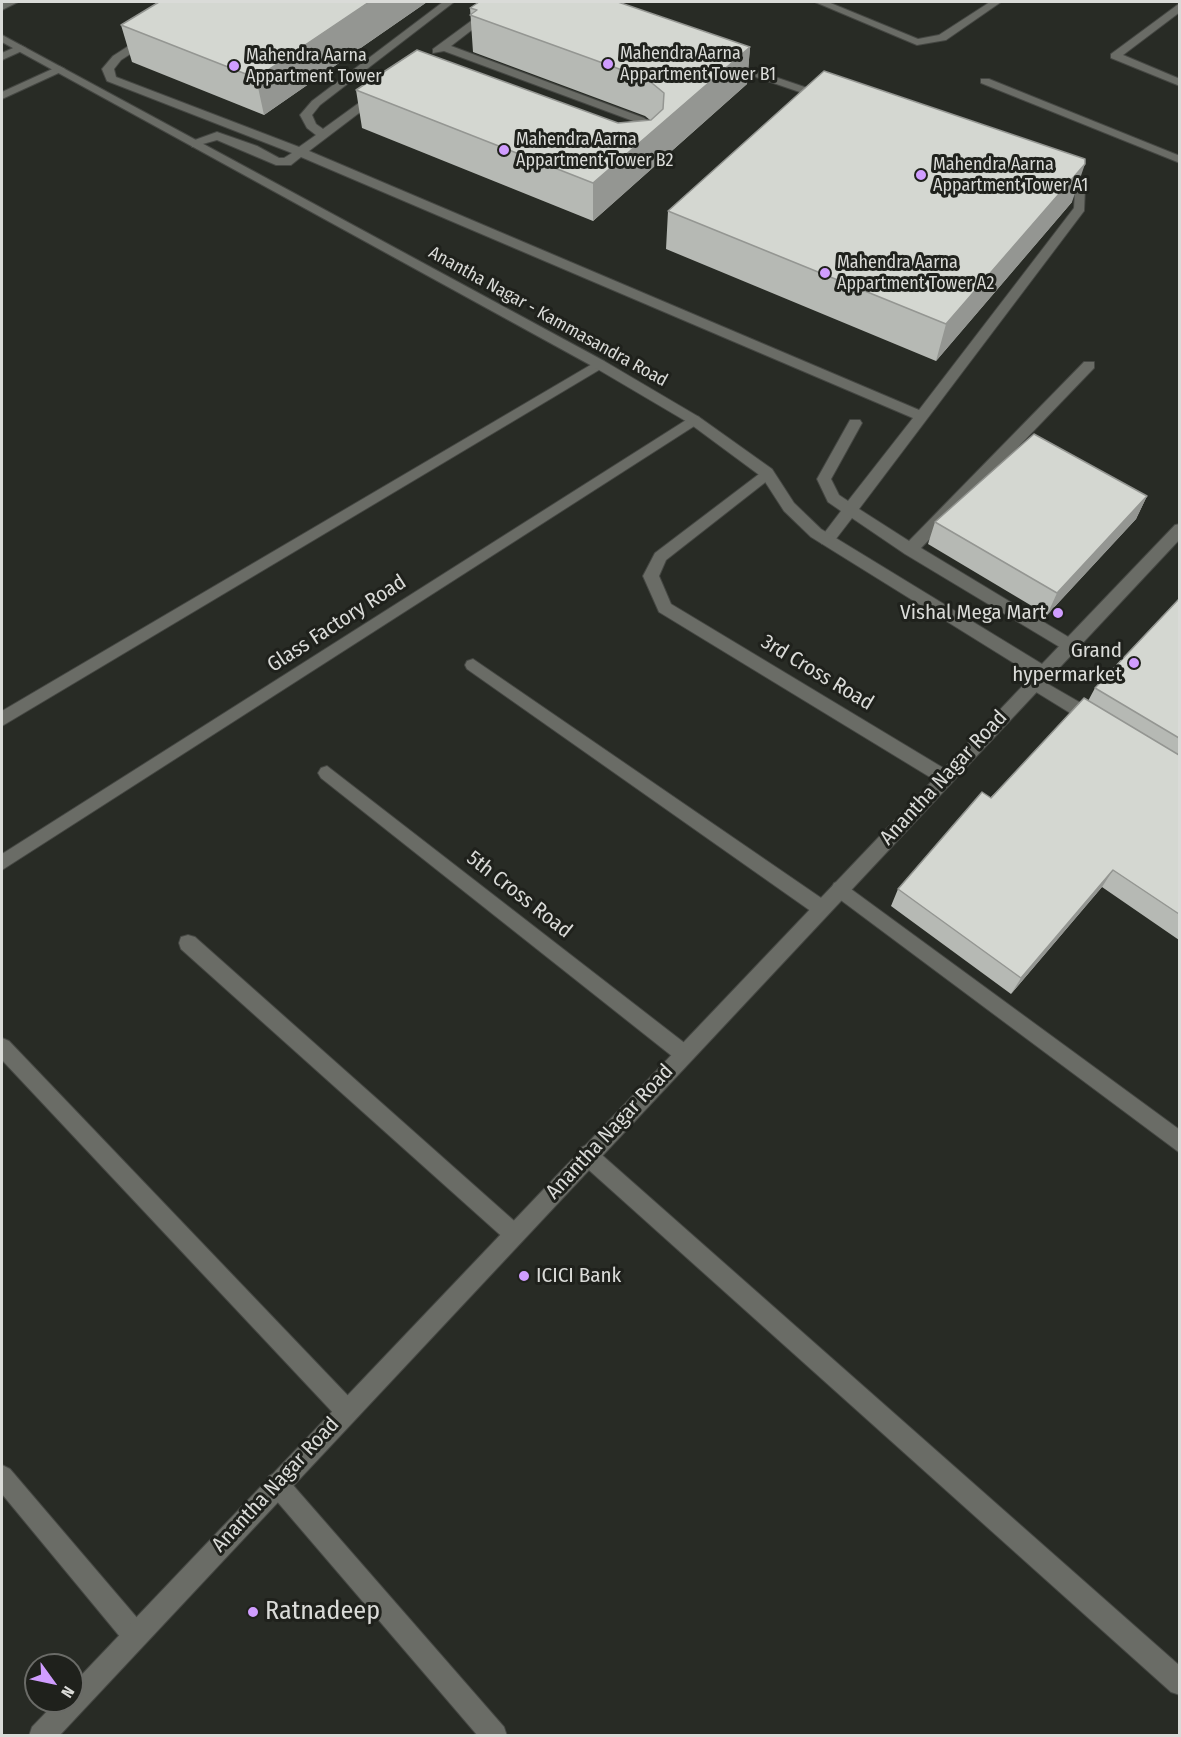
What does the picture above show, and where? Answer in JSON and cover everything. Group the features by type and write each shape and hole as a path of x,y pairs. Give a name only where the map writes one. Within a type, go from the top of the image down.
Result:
{"street":[{"path":"2,7 13,2"},
{"path":"323,135 311,126 306,115 316,103 449,2"},
{"path":"427,58 503,2"},
{"path":"820,2 917,42 942,38 992,2"},
{"path":"1179,6 1115,56 1179,82"},
{"path":"156,33 117,58 108,69 111,79 300,152 921,416"},
{"name":"Anantha Nagar - Kammasandra Road","path":"2,38 600,364 694,420 767,473 789,507 827,540 1039,677 1112,731"},
{"path":"443,46 640,120 654,130 655,143 650,148"},
{"path":"2,57 20,48"},
{"path":"714,60 838,102"},
{"path":"2,96 59,69"},
{"path":"985,81 1179,160"},
{"path":"196,144 217,136 253,149 276,161 287,162 386,88"},
{"path":"827,540 1080,208 1081,191 1065,179 1042,172"},
{"path":"2,719 600,364"},
{"path":"910,550 1089,365"},
{"name":"Glass Factory Road","path":"2,863 694,420"},
{"path":"855,423 824,479 833,498 910,550 1069,645"},
{"name":"3rd Cross Road","path":"767,473 660,557 651,576 665,608 945,777"},
{"name":"Anantha Nagar Road","path":"41,1736 1179,528"},
{"path":"473,665 821,908"},
{"name":"5th Cross Road","path":"327,772 684,1054"},
{"path":"840,889 1179,1143"},
{"path":"188,943 514,1234"},
{"path":"2,1047 346,1410"},
{"path":"587,1155 1179,1683"},
{"path":"2,1477 135,1635"},
{"path":"277,1484 495,1736"}],"building":[{"path":"159,2 369,2 256,78 121,25"},
{"path":"479,2 618,2 750,47 593,183 356,90 417,50 618,123 651,120 663,109 664,93 647,79 470,15 477,10 470,8"},
{"path":"824,71 1085,159 1085,164 946,324 668,211"},
{"path":"1034,434 1147,496 1057,593 935,522"},
{"path":"1179,599 1179,738 1095,688"},
{"path":"1084,698 1179,755 1179,914 1113,870 1021,978 898,889 982,792 991,798"}],"place":[{"name":"Mahendra Aarna Appartment Tower B1","path":"608,64"},
{"name":"Mahendra Aarna Appartment Tower","path":"234,66"},
{"name":"Mahendra Aarna Appartment Tower B2","path":"504,150"},
{"name":"Mahendra Aarna Appartment Tower A1","path":"921,175"},
{"name":"Mahendra Aarna Appartment Tower A2","path":"825,273"},
{"name":"Vishal Mega Mart","path":"1058,613"},
{"name":"Grand hypermarket","path":"1134,663"},
{"name":"ICICI Bank","path":"524,1276"},
{"name":"Ratnadeep","path":"253,1612"}]}
